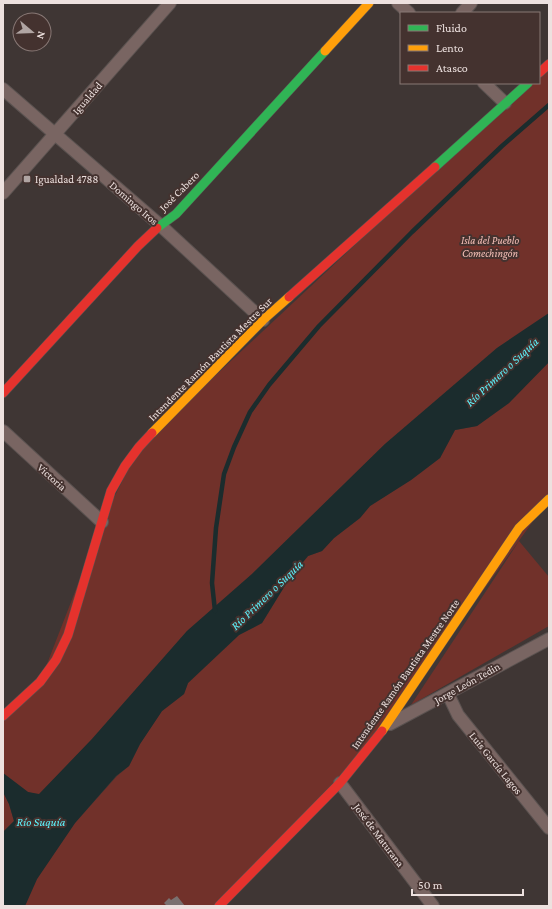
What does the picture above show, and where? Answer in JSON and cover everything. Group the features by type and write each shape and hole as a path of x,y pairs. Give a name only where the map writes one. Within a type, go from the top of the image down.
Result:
{"main road":[{"name":"José Cabero","path":"3,393 138,246 160,225 176,214 369,3"},
{"path":"540,72 549,64"},
{"name":"Intendente Ramón Bautista Mestre Sur","path":"3,716 40,682 56,660 68,635 111,491 125,466 140,447 263,320 527,84"},
{"name":"Intendente Ramón Bautista Mestre Norte","path":"219,906 340,783 386,726 519,528 549,499"}],"street":[{"name":"Igualdad","path":"3,193 170,3"},
{"path":"398,3 408,12"},
{"path":"463,12 471,3"},
{"path":"485,84 505,103"},
{"name":"Domingo Iros","path":"3,89 160,225 263,320"},
{"name":"Victoria","path":"3,431 102,522"},
{"name":"Jorge León Tedin","path":"386,726 549,639"},
{"name":"Luis García Lagos","path":"448,694 458,715 547,822"},
{"name":"José de Maturana","path":"340,783 433,906"}],"green space":[{"name":"Isla del Pueblo Comechingón","path":"549,64 549,313 497,348 385,444 252,574 187,631 92,739 39,795 28,792 3,773 3,716 40,682 102,522 139,447 527,84 540,84 540,72"},
{"path":"549,362 549,499 386,726 219,906 25,906 37,879 75,823 117,776 129,766 140,744 162,711 184,694 188,683 239,635 262,623 289,579 308,556 322,551 334,538 360,518 370,506 411,480 440,458 455,430 477,426 509,403"},
{"path":"519,541 549,577 549,626 411,705"},
{"path":"3,792 9,804 14,821 3,832"}],"water":[{"name":"Río Suquía","path":"549,313 549,362 509,403 477,426 455,430 440,458 411,480 370,506 360,518 334,538 322,551 308,556 289,579 262,623 239,635 188,683 184,694 162,711 140,744 129,766 116,776 75,823 37,879 25,906 3,906 3,832 14,821 9,804 3,792 3,773 28,792 39,794 92,739 187,631 252,574 385,444 497,348"}],"building":[{"path":"177,896 185,906 167,906 164,903 169,898 171,900"}],"waterway":[{"path":"215,611 212,583 216,528 224,474 234,447 250,412 269,385 319,326 412,232 502,146 549,105"}],"traffic: fast":[{"path":"157,228 176,214 325,51"},
{"path":"435,167 527,84"}],"traffic: slow":[{"path":"325,51 369,3"},
{"path":"152,433 263,320 289,297"},
{"path":"382,731 519,528 549,499"}],"traffic: jam":[{"path":"540,72 549,64"},
{"path":"289,297 435,167"},
{"path":"3,393 138,246 157,228"},
{"path":"3,716 40,682 56,660 68,635 111,491 125,466 152,433"},
{"path":"219,906 340,783 382,731"}],"place":[{"name":"Igualdad 4788","path":"27,179"}],"water label":[{"name":"Río Primero o Suquía","path":"502,372"},
{"name":"Río Primero o Suquía","path":"267,595"}]}
